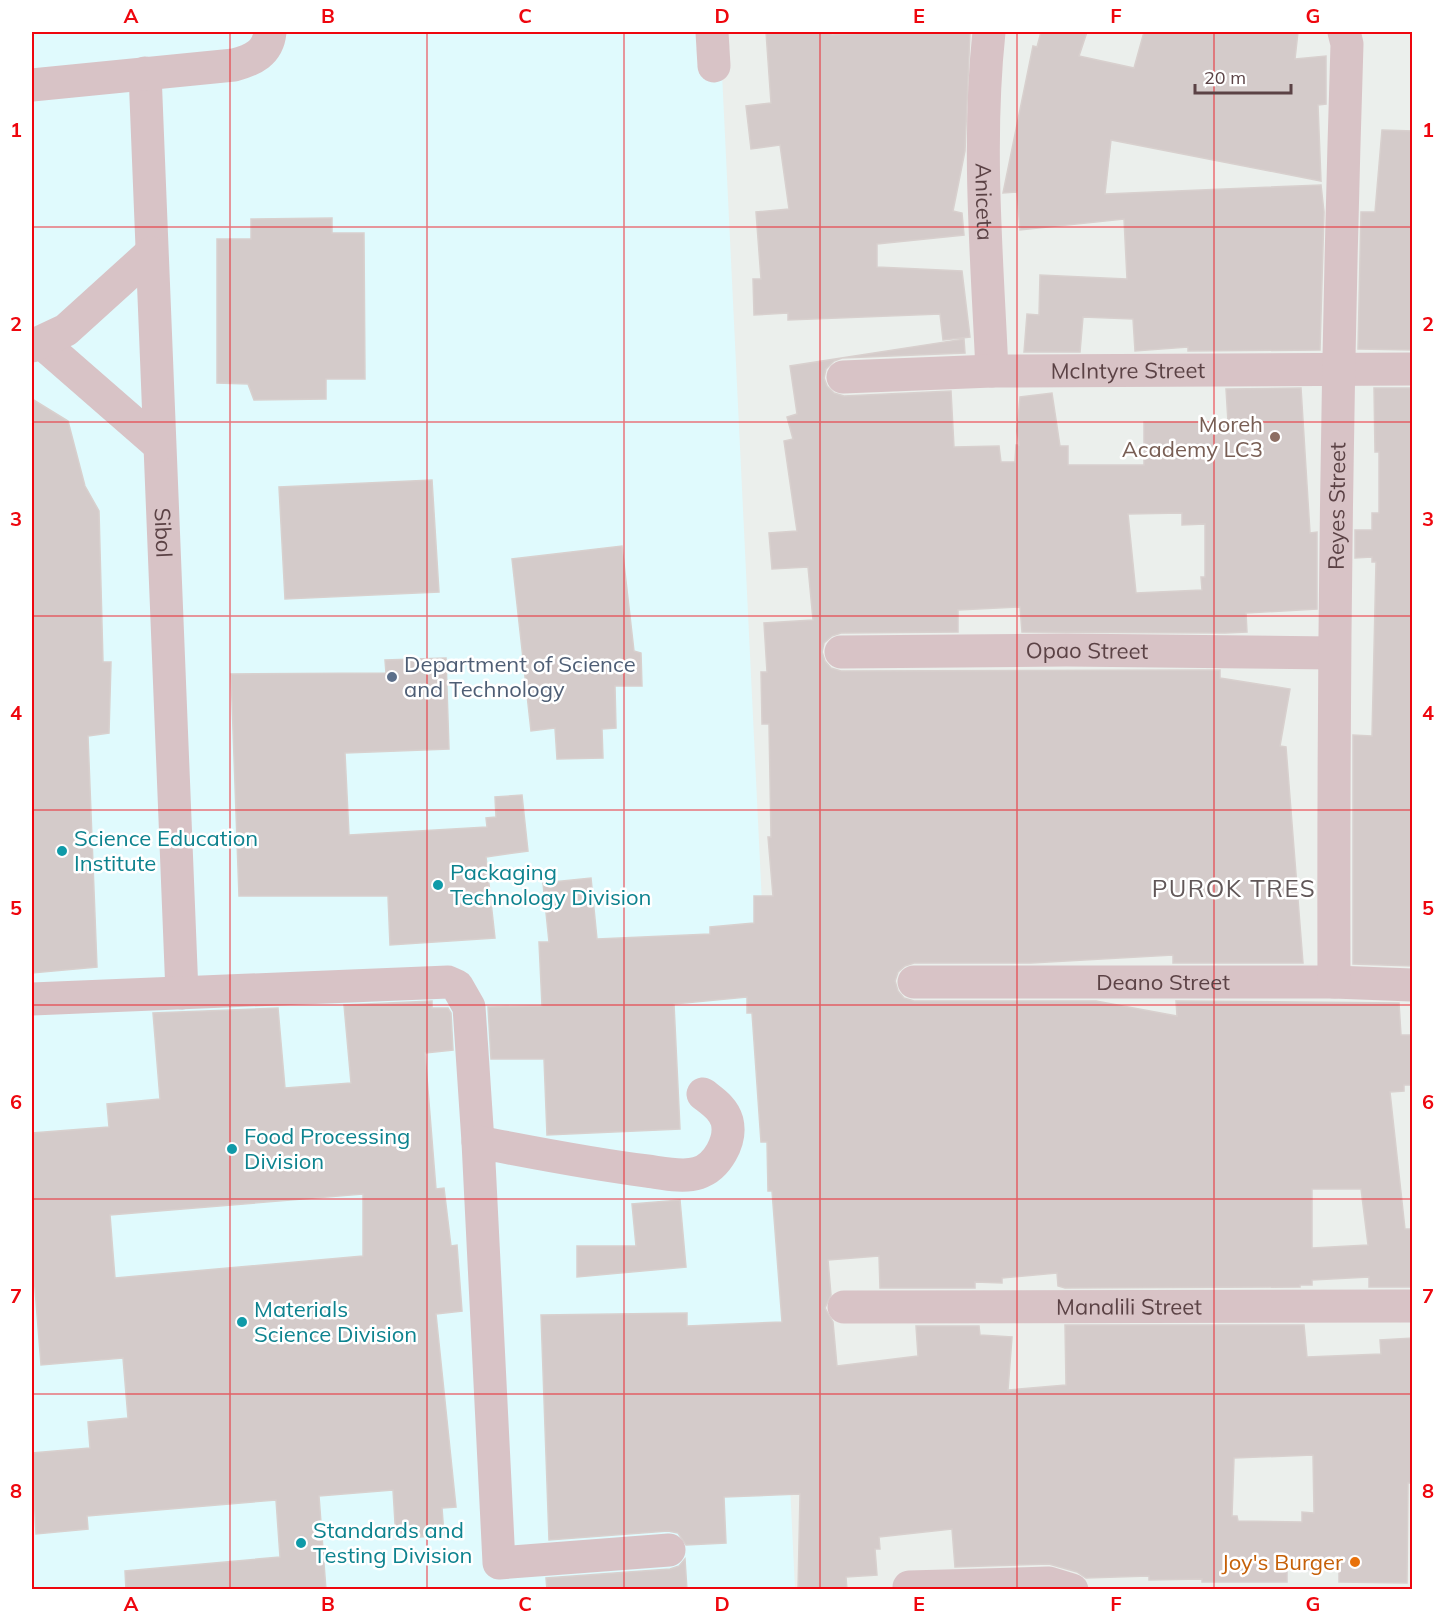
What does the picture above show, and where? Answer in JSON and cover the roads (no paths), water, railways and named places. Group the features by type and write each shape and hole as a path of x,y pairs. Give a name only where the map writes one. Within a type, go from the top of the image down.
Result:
{"street":[{"path":"32,86 234,65 258,56 266,46 270,32"},
{"path":"712,32 714,66"},
{"name":"Aniceta","path":"989,32 983,85 982,142 992,372"},
{"name":"Reyes Street","path":"1334,982 1333,653 1336,369 1347,44 1344,32"},
{"name":"Sibol","path":"145,73 182,993"},
{"path":"152,253 66,330 37,345 159,445"},
{"name":"McIntyre Street","path":"843,377 992,372 1413,369"},
{"name":"Opao Street","path":"841,652 1066,650 1333,653"},
{"path":"32,999 437,981 458,986 469,1007 500,1576 669,1550"},
{"name":"Deano Street","path":"914,982 1334,982 1413,985"},
{"path":"478,1142 603,1166 669,1174 698,1173 719,1159 726,1143 727,1122 719,1106 703,1094"},
{"name":"Manalili Street","path":"844,1307 1413,1306"},
{"path":"909,1587 1049,1583 1072,1590"}],"place":[{"name":"Moreh Academy LC3","path":"1275,437"},
{"name":"Department of Science and Technology","path":"392,677"},
{"name":"Science Education Institute","path":"62,851"},
{"name":"Packaging Technology Division","path":"438,885"},
{"name":"Food Processing Division","path":"232,1149"},
{"name":"Materials Science Division","path":"242,1322"},
{"name":"Standards and Testing Division","path":"301,1543"},
{"name":"Joy's Burger","path":"1355,1562"}],"district":[{"name":"PUROK TRES","path":"1234,888"}]}
